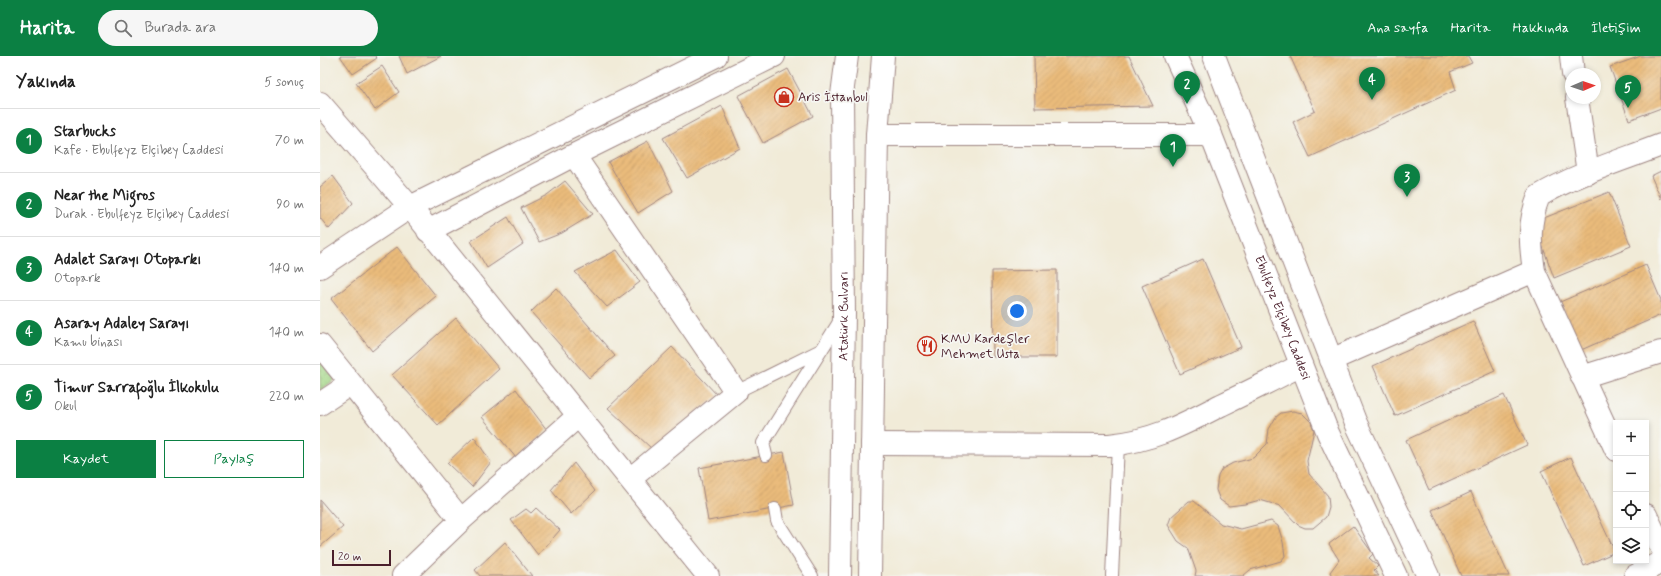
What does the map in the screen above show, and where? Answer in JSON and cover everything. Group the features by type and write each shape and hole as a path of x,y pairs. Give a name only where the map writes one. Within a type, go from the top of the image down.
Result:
{"street":[{"path":"320,267 410,207 716,56"},
{"path":"428,231 774,56"},
{"name":"Atatürk Bulvarı","path":"840,576 844,314 842,95 847,56"},
{"path":"870,576 877,135 883,56"},
{"name":"Ebulfeyz Elçibey Caddesi","path":"1175,56 1211,135 1328,433 1396,576"},
{"path":"1214,56 1355,421 1428,576"},
{"path":"1571,56 1572,68"},
{"path":"320,103 410,207 708,576"},
{"path":"1578,104 1588,173"},
{"path":"877,135 1211,135"},
{"path":"1613,444 1534,271 1531,249 1531,220 1539,196 1588,173 1661,145"},
{"path":"574,156 736,392 630,479"},
{"path":"1331,360 1534,271"},
{"path":"320,345 460,520"},
{"path":"1582,377 1661,352"},
{"path":"872,444 1118,444 1144,440 1174,429 1301,365"},
{"path":"320,404 350,384"},
{"path":"403,576 460,520 578,416"},
{"path":"1649,521 1661,547"},
{"path":"1635,576 1661,562"}],"lane":[{"path":"766,455 763,443 844,314"},
{"path":"736,392 821,350"},
{"path":"1112,576 1118,444"},
{"path":"775,509 777,521 812,576"}],"green space":[{"path":"320,360 335,379 320,391"}],"building":[{"path":"340,56 375,56 377,58 353,74"},
{"path":"399,56 441,56 407,74"},
{"path":"1034,56 1129,56 1153,106 1035,108"},
{"path":"1290,56 1468,56 1472,63 1450,72 1456,90 1310,157 1293,122 1315,111"},
{"path":"1641,56 1661,56 1661,108 1629,120 1610,67"},
{"path":"382,66 399,92 375,110 356,83"},
{"path":"788,69 813,116 763,143 738,96"},
{"path":"722,106 740,148 687,178 663,138"},
{"path":"648,141 673,191 638,213 608,162"},
{"path":"1661,171 1661,199 1651,176"},
{"path":"333,176 353,203 329,229 320,218 320,187"},
{"path":"565,181 593,214 562,233 539,242 521,208 547,195"},
{"path":"1609,192 1631,246 1554,278 1534,222"},
{"path":"508,217 523,244 487,268 471,241"},
{"path":"397,247 436,296 372,351 331,299"},
{"path":"617,250 640,282 607,307 575,272"},
{"path":"1203,259 1241,347 1180,374 1142,286"},
{"path":"1646,265 1661,300 1661,315 1581,350 1560,302"},
{"path":"1057,270 1057,357 993,357 992,271"},
{"path":"556,288 615,356 589,378 531,312"},
{"path":"456,318 499,369 438,425 392,375"},
{"path":"1473,321 1495,371 1395,416 1373,366"},
{"path":"672,347 718,396 652,449 608,408"},
{"path":"516,389 547,430 517,459 482,417"},
{"path":"1504,395 1527,445 1429,490 1406,440"},
{"path":"1293,411 1302,413 1311,422 1314,430 1307,461 1309,474 1328,496 1329,507 1326,517 1313,528 1305,528 1298,525 1280,506 1260,500 1229,506 1220,500 1216,490 1218,476 1222,469 1233,463 1253,458 1267,444 1269,429 1276,417 1281,413"},
{"path":"474,437 491,462 472,487 447,463"},
{"path":"784,452 794,505 708,521 699,468"},
{"path":"1571,457 1613,548 1613,553 1584,566 1541,471"},
{"path":"574,463 595,491 571,514 551,490"},
{"path":"1471,492 1509,576 1461,576 1432,510"},
{"path":"320,500 343,527 320,547"},
{"path":"1189,501 1194,501 1221,524 1241,529 1271,521 1278,526 1283,542 1285,556 1281,561 1250,570 1243,576 1195,576 1196,571 1188,548 1178,541 1168,525 1171,517"},
{"path":"536,508 560,530 538,555 511,520 526,509 531,513"},
{"path":"1353,526 1373,554 1369,558 1378,566 1374,570 1379,576 1332,576 1330,572 1339,560 1329,544"},
{"path":"505,542 532,576 480,576 475,570"}],"place":[{"name":"Aris İstanbul","path":"784,97"},
{"name":"Asaray Adaley Sarayı","path":"1372,100"},
{"name":"Near the Migros","path":"1187,104"},
{"name":"Timur Sarrafoğlu İlkokulu","path":"1628,108"},
{"name":"Starbucks","path":"1173,167"},
{"name":"Adalet Sarayı Otoparkı","path":"1407,197"},
{"name":"KMU Kardeşler Mehmet Usta","path":"927,346"}]}
